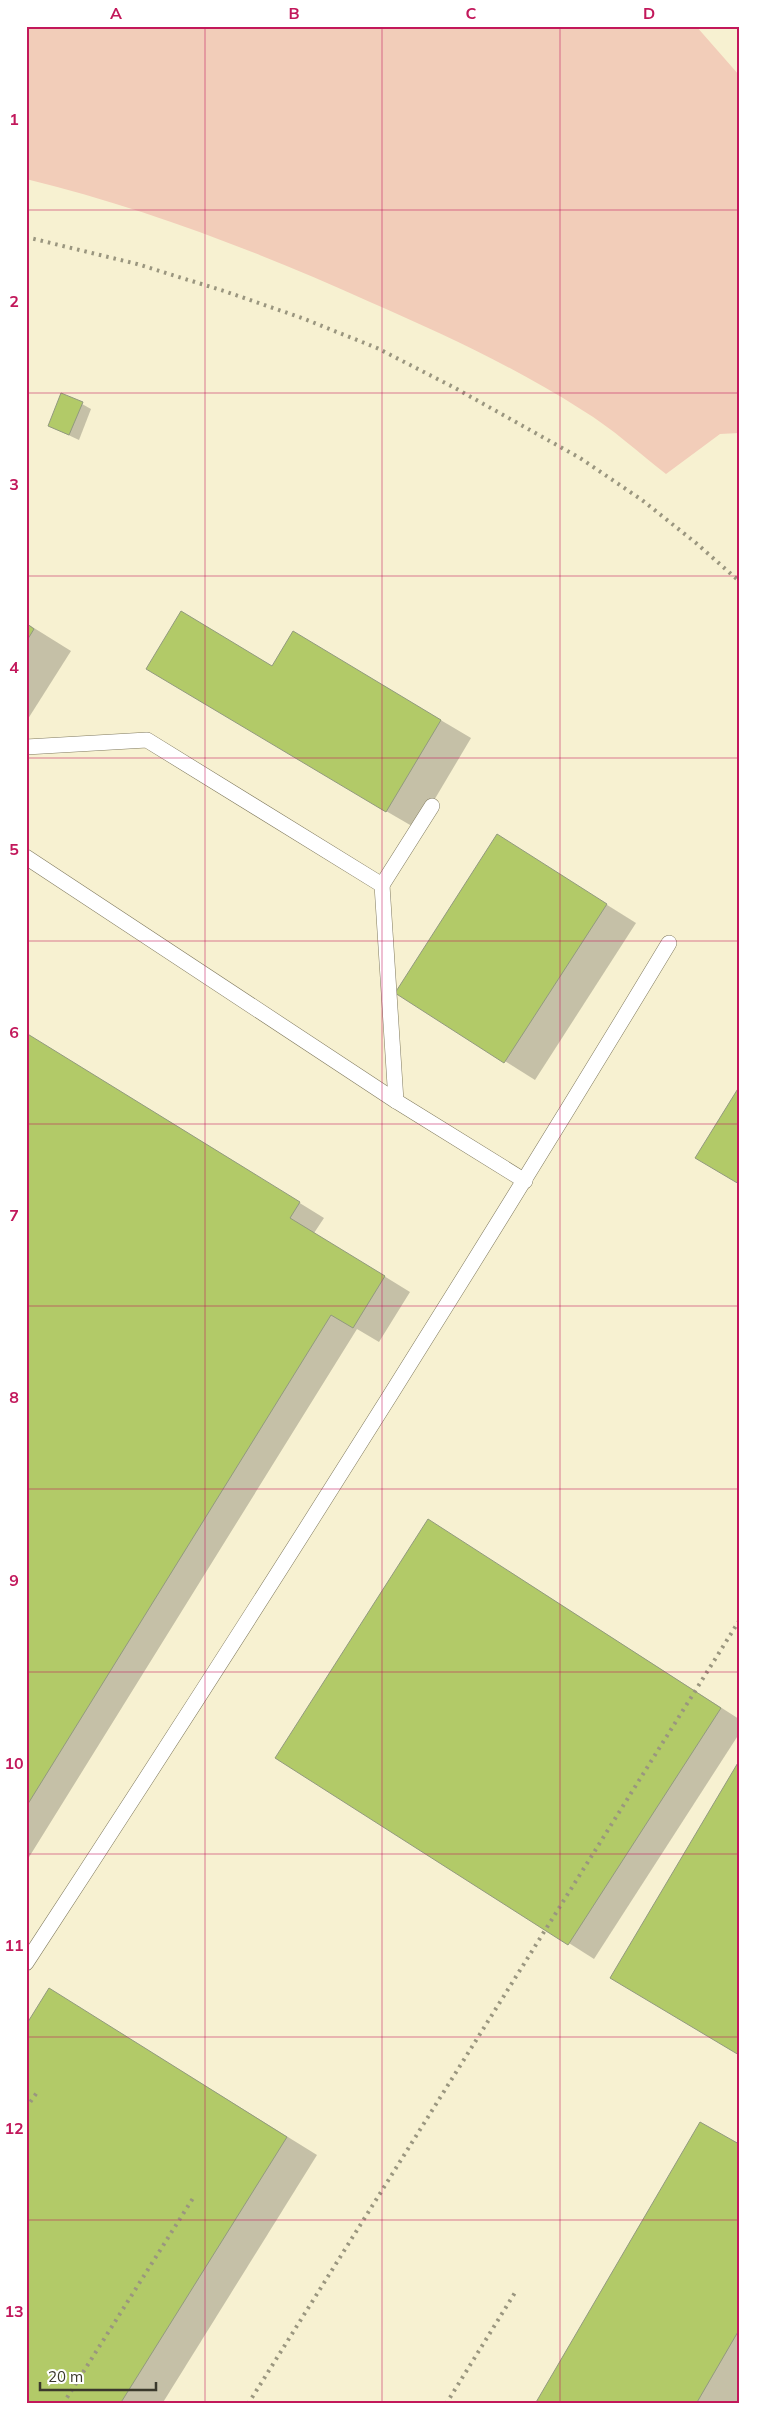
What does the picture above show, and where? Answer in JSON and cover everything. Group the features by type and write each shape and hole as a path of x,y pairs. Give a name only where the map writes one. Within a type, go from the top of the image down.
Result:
{"lane":[{"path":"26,747 147,740 382,885"},
{"path":"396,1102 382,885 432,806"},
{"path":"26,857 396,1102 525,1181"},
{"path":"26,1963 145,1781 525,1181 669,942"}],"shaded area":[{"path":"26,26 696,26 739,75 739,433 720,434 666,474 604,425 557,394 505,365 424,326 286,266 158,217 26,179"}],"building":[{"path":"61,393 83,402 69,435 48,426"},
{"path":"181,611 272,666 293,631 441,720 386,812 146,669"},
{"path":"26,623 34,629 26,642"},
{"path":"497,834 607,904 504,1063 395,993"},
{"path":"26,1033 300,1202 290,1218 385,1276 353,1328 331,1315 26,1807"},
{"path":"739,1087 739,1184 695,1158"},
{"path":"428,1519 721,1708 568,1945 275,1758"},
{"path":"739,1761 739,2055 610,1978"},
{"path":"49,1988 287,2137 120,2404 26,2404 26,2025"},
{"path":"700,2122 739,2144 739,2330 696,2404 535,2404"}],"railway":[{"path":"26,237 137,264 224,291 302,318 377,348 455,388 580,458 642,500 696,543 739,581"},
{"path":"248,2404 739,1621"},
{"path":"26,2108 38,2091"},
{"path":"63,2404 195,2195"},
{"path":"446,2404 516,2291"}]}
